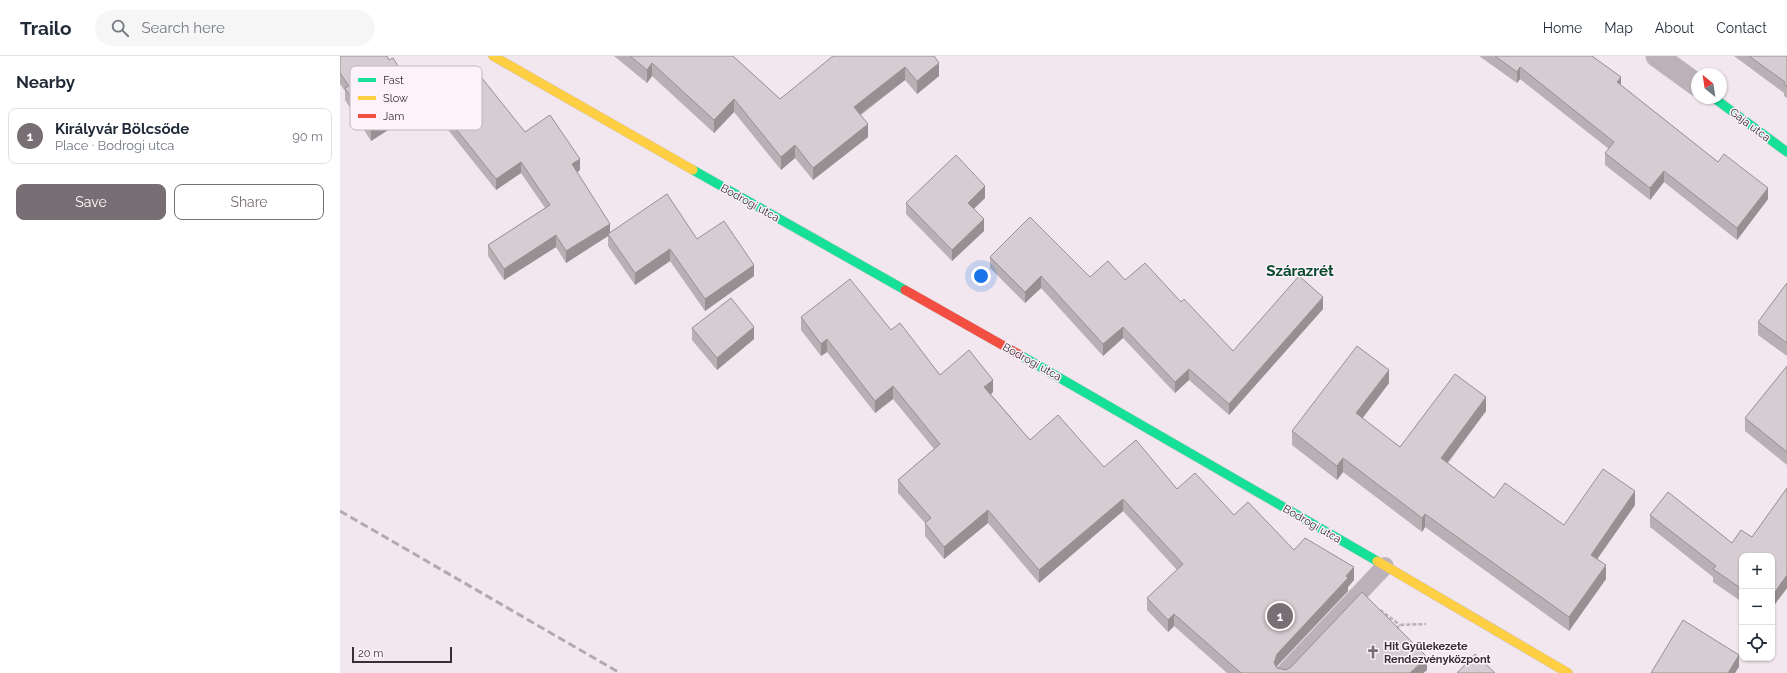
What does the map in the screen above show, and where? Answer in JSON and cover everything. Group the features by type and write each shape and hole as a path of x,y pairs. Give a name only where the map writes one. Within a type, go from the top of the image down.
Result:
{"street":[{"name":"Bodrogi utca","path":"493,56 1171,441 1568,673"},
{"path":"1657,56 1691,81"},
{"name":"Gaja utca","path":"1722,104 1787,152"}],"lane":[{"path":"1284,673 1385,566"}],"building":[{"path":"340,56 387,56 389,60 393,58 398,66 350,66 350,96 345,88 349,86 340,73"},
{"path":"630,56 733,56 780,99 833,56 934,56 939,63 917,81 905,67 854,107 868,124 813,168 795,145 781,157 734,99 714,120 652,63 647,70"},
{"path":"1495,56 1592,56 1621,77 1617,82 1718,162 1724,154 1768,188 1737,228 1664,171 1650,188 1605,153 1614,142 1520,67 1517,72"},
{"path":"1749,56 1787,56 1787,87 1784,84 1785,82"},
{"path":"482,78 525,132 550,115 580,159 572,164 610,224 566,251 556,235 504,269 488,245 550,205 521,162 496,179 457,130 482,130"},
{"path":"956,155 985,186 968,203 984,219 952,250 906,203"},
{"path":"667,194 697,239 724,221 754,265 705,299 670,249 635,273 608,234"},
{"path":"1030,217 1090,277 1108,261 1125,280 1145,263 1181,302 1184,299 1233,351 1299,276 1323,297 1229,404 1189,369 1175,382 1123,327 1103,344 1041,276 1025,292 990,257"},
{"path":"850,279 891,330 900,323 940,375 969,350 993,380 984,387 1030,440 1058,415 1104,467 1136,440 1177,489 1195,473 1234,515 1248,502 1294,550 1305,538 1354,567 1346,576 1348,578 1277,654 1274,663 1277,668 1286,670 1291,667 1362,592 1427,657 1410,673 1241,673 1174,614 1168,620 1147,598 1183,564 1123,499 1039,570 988,510 944,547 925,523 931,518 898,480 940,444 893,386 875,401 827,339 821,344 801,317"},
{"path":"1787,283 1787,343 1758,322"},
{"path":"731,298 754,327 717,358 692,328"},
{"path":"1357,346 1389,370 1356,413 1400,447 1455,374 1486,397 1441,458 1494,498 1505,483 1564,525 1603,469 1635,491 1591,555 1606,565 1569,617 1425,514 1422,518 1343,458 1337,466 1292,431"},
{"path":"1787,366 1787,452 1745,418"},
{"path":"1787,488 1787,575 1775,592 1775,553 1739,553 1739,587 1713,569 1716,566 1650,515 1668,492 1732,543 1741,530 1752,537"},
{"path":"1683,620 1739,655 1728,673 1651,673"},
{"path":"1475,654 1495,673 1457,673"}],"railway":[{"path":"340,511 620,673"}],"traffic: fast":[{"path":"1722,104 1787,152"},
{"path":"693,170 905,290"},
{"path":"1020,355 1377,561"}],"traffic: slow":[{"path":"493,56 693,170"},
{"path":"1377,561 1568,673"}],"traffic: jam":[{"path":"905,290 1020,355"}],"place":[{"name":"Királyvár Bölcsőde","path":"1280,616"},
{"name":"Hit Gyülekezete Rendezvényközpont","path":"1373,652"}],"district":[{"name":"Szárazrét","path":"1300,271"}]}
